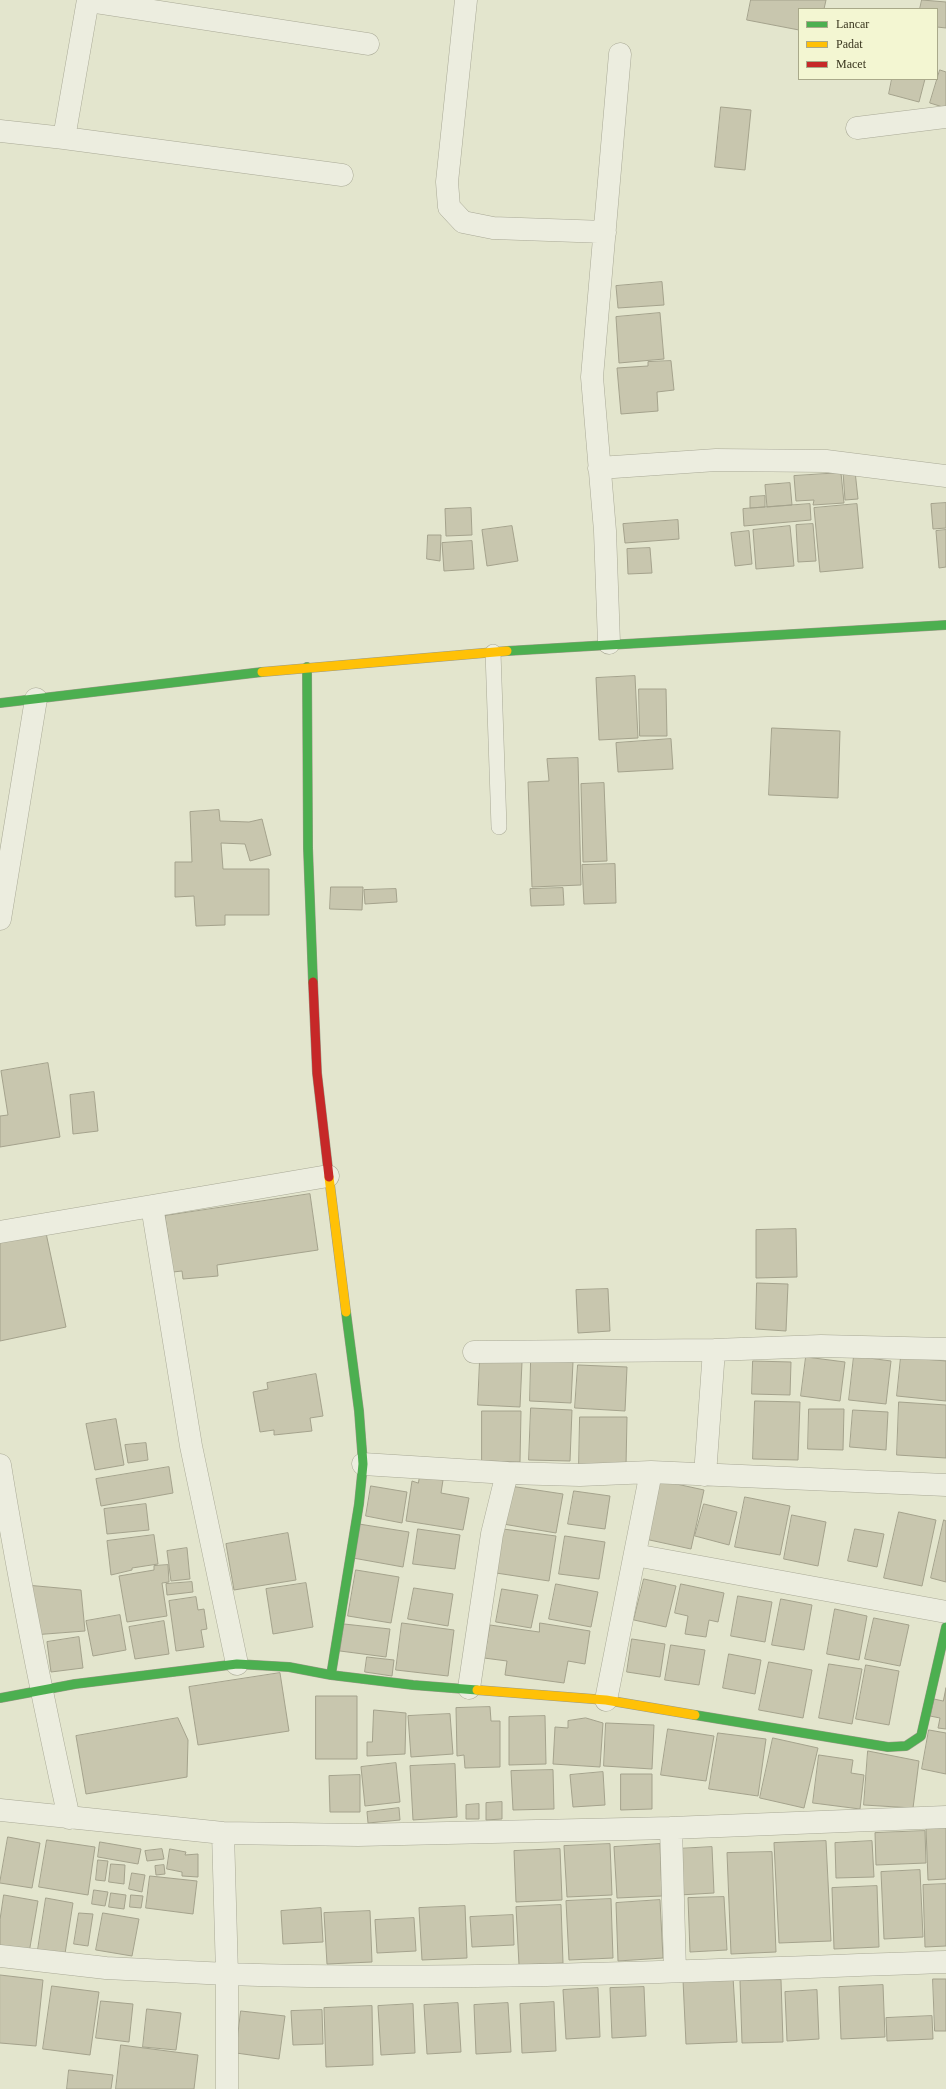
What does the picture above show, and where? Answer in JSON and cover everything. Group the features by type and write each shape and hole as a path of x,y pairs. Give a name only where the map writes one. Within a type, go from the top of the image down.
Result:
{"street":[{"path":"64,138 88,0 368,44"},
{"path":"466,0 447,182 449,208 463,222 493,228 605,232"},
{"path":"609,643 600,468 592,377 620,54"},
{"path":"857,128 946,117"},
{"path":"0,131 64,138 342,175"},
{"path":"600,468 716,460 826,461 946,476"},
{"path":"0,703 183,680 307,667 609,643 796,635 946,625"},
{"path":"307,667 308,848 317,1073 328,1176 359,1411 362,1464 359,1504 332,1675"},
{"path":"0,919 36,699"},
{"path":"0,1232 328,1176"},
{"path":"152,1206 191,1446 237,1664"},
{"path":"474,1352 714,1350 821,1346 946,1348"},
{"path":"705,1475 714,1350"},
{"path":"362,1464 507,1473 580,1475 651,1472 946,1485"},
{"path":"0,1465 7,1549 41,1691 69,1818"},
{"path":"606,1700 651,1472"},
{"path":"469,1688 492,1534 507,1473"},
{"path":"635,1554 946,1612"},
{"path":"0,1698 75,1684 237,1664 289,1667 332,1675 413,1684 606,1700 900,1748 914,1745 921,1736 946,1627"},
{"path":"0,1810 223,1833 358,1834 671,1828 946,1817"},
{"path":"671,1828 675,1971"},
{"path":"223,1833 227,1974 227,2089"},
{"path":"0,1956 106,1968 320,1978 451,1977 946,1962"}],"lane":[{"path":"493,652 499,827"}],"building":[{"path":"751,0 826,0 824,8 798,8 798,30 747,20"},
{"path":"922,0 946,2 946,28 938,27 938,8 920,8"},
{"path":"940,70 946,72 946,108 930,103"},
{"path":"892,80 925,80 919,102 889,94"},
{"path":"721,107 751,110 745,170 715,167"},
{"path":"662,282 664,305 618,308 616,286"},
{"path":"660,313 664,359 619,363 616,317"},
{"path":"671,361 674,390 657,392 658,411 621,414 617,368 648,366 648,362"},
{"path":"855,471 858,499 845,500 843,472"},
{"path":"841,473 844,503 813,505 814,500 796,501 794,476"},
{"path":"790,483 792,505 767,507 765,485"},
{"path":"765,496 765,507 750,508 750,497"},
{"path":"946,503 946,528 933,529 931,504"},
{"path":"810,504 811,520 744,526 743,509"},
{"path":"857,504 863,568 820,572 814,508"},
{"path":"471,508 472,535 446,536 445,509"},
{"path":"678,520 679,539 625,543 623,524"},
{"path":"813,524 816,561 798,562 796,525"},
{"path":"512,526 518,561 487,566 482,530"},
{"path":"790,526 794,566 756,569 753,530"},
{"path":"946,530 946,567 939,568 936,531"},
{"path":"749,531 752,564 735,566 731,533"},
{"path":"428,535 441,535 440,561 427,559"},
{"path":"472,541 474,569 444,571 442,543"},
{"path":"650,548 652,573 628,574 627,549"},
{"path":"635,676 638,738 599,740 596,678"},
{"path":"639,689 666,689 667,736 640,736"},
{"path":"772,728 840,731 838,798 769,795"},
{"path":"671,739 673,769 618,772 616,743"},
{"path":"578,758 581,885 532,887 528,782 549,781 547,759"},
{"path":"604,783 607,861 583,862 581,784"},
{"path":"219,810 220,821 249,822 262,819 271,855 250,861 245,844 221,843 223,869 269,869 269,915 225,915 225,925 196,926 194,896 175,897 175,862 192,862 190,812"},
{"path":"615,864 616,903 584,904 582,865"},
{"path":"331,887 363,887 362,910 330,909"},
{"path":"563,888 564,905 531,906 530,889"},
{"path":"396,889 397,902 365,904 364,890"},
{"path":"48,1063 60,1137 0,1147 0,1116 8,1115 1,1071"},
{"path":"94,1092 98,1131 73,1134 70,1095"},
{"path":"310,1194 318,1250 217,1265 218,1276 183,1279 182,1271 173,1272 165,1216"},
{"path":"796,1229 797,1277 756,1278 756,1230"},
{"path":"46,1233 66,1327 0,1341 0,1243"},
{"path":"757,1283 788,1284 786,1331 756,1329"},
{"path":"608,1289 610,1331 578,1333 576,1290"},
{"path":"854,1356 891,1361 886,1404 849,1400"},
{"path":"806,1357 845,1362 840,1401 801,1396"},
{"path":"901,1357 946,1361 946,1401 897,1396"},
{"path":"480,1360 522,1362 520,1407 478,1405"},
{"path":"531,1361 573,1362 571,1403 530,1401"},
{"path":"753,1361 791,1362 790,1395 752,1394"},
{"path":"578,1365 627,1367 625,1411 575,1408"},
{"path":"316,1374 323,1416 310,1418 312,1431 274,1435 274,1430 260,1432 253,1392 268,1389 267,1383"},
{"path":"755,1401 800,1402 798,1460 753,1459"},
{"path":"899,1402 946,1405 946,1458 897,1455"},
{"path":"531,1408 572,1410 570,1461 529,1460"},
{"path":"809,1409 844,1409 843,1450 808,1449"},
{"path":"853,1410 888,1412 886,1450 850,1447"},
{"path":"482,1411 521,1411 520,1462 482,1461"},
{"path":"580,1417 627,1417 626,1466 579,1466"},
{"path":"116,1419 124,1465 95,1470 86,1424"},
{"path":"146,1443 148,1460 128,1463 125,1445"},
{"path":"169,1467 173,1493 101,1506 96,1479"},
{"path":"420,1476 443,1480 441,1493 469,1498 463,1530 406,1521 412,1481 418,1483"},
{"path":"658,1480 704,1490 691,1549 645,1539"},
{"path":"371,1486 407,1492 402,1523 366,1516"},
{"path":"510,1486 563,1494 556,1533 503,1524"},
{"path":"574,1491 610,1496 605,1529 568,1524"},
{"path":"745,1497 790,1506 780,1555 735,1547"},
{"path":"146,1504 149,1530 107,1534 104,1509"},
{"path":"704,1504 737,1512 729,1545 695,1536"},
{"path":"899,1512 936,1520 922,1586 884,1578"},
{"path":"792,1515 826,1522 818,1566 784,1559"},
{"path":"944,1520 946,1521 946,1582 931,1578"},
{"path":"359,1524 409,1532 403,1567 353,1558"},
{"path":"418,1529 460,1535 455,1569 413,1564"},
{"path":"503,1529 556,1536 549,1581 496,1573"},
{"path":"855,1529 884,1534 877,1567 848,1561"},
{"path":"288,1533 296,1580 234,1590 226,1544"},
{"path":"154,1535 158,1564 132,1568 132,1570 111,1575 107,1541"},
{"path":"565,1536 605,1542 599,1579 559,1574"},
{"path":"187,1548 190,1579 171,1581 167,1551"},
{"path":"168,1565 169,1582 162,1583 167,1616 127,1622 119,1576 154,1570 154,1566"},
{"path":"356,1570 399,1577 391,1623 348,1616"},
{"path":"644,1579 676,1586 666,1627 634,1620"},
{"path":"192,1582 193,1592 167,1595 166,1584"},
{"path":"306,1583 313,1627 273,1634 266,1589"},
{"path":"556,1584 598,1592 591,1627 549,1619"},
{"path":"681,1584 724,1593 718,1622 709,1620 706,1637 685,1634 688,1616 675,1613"},
{"path":"26,1585 81,1590 85,1631 33,1635"},
{"path":"414,1588 453,1594 448,1626 408,1619"},
{"path":"502,1589 538,1595 531,1628 496,1622"},
{"path":"738,1596 772,1602 765,1642 731,1636"},
{"path":"196,1597 198,1610 204,1609 207,1629 201,1630 204,1647 176,1651 169,1601"},
{"path":"781,1599 812,1605 804,1650 772,1645"},
{"path":"835,1609 867,1616 859,1660 827,1654"},
{"path":"120,1615 126,1650 93,1656 86,1621"},
{"path":"874,1618 909,1625 900,1666 865,1659"},
{"path":"164,1621 169,1654 135,1659 129,1627"},
{"path":"402,1623 454,1630 448,1676 396,1670"},
{"path":"540,1623 590,1631 585,1664 568,1661 564,1683 505,1675 507,1661 484,1658 490,1625 539,1632"},
{"path":"344,1624 390,1629 386,1657 340,1651"},
{"path":"79,1637 83,1668 51,1672 47,1642"},
{"path":"632,1639 665,1644 660,1677 627,1672"},
{"path":"671,1645 705,1650 699,1685 665,1680"},
{"path":"729,1654 761,1660 755,1694 723,1688"},
{"path":"367,1657 394,1660 392,1676 365,1672"},
{"path":"769,1662 812,1670 803,1718 759,1710"},
{"path":"829,1664 862,1669 852,1724 819,1718"},
{"path":"866,1665 899,1671 889,1725 856,1719"},
{"path":"280,1673 289,1731 198,1745 189,1687"},
{"path":"946,1688 946,1729 938,1728 940,1718 930,1716 934,1699 943,1701"},
{"path":"316,1696 357,1696 357,1759 316,1759"},
{"path":"490,1707 491,1721 500,1721 500,1767 465,1768 464,1755 457,1756 456,1708"},
{"path":"374,1710 406,1713 405,1754 367,1756 367,1742 372,1742"},
{"path":"450,1714 453,1754 411,1757 408,1716"},
{"path":"545,1716 546,1764 509,1765 509,1717"},
{"path":"178,1718 188,1740 187,1777 86,1794 76,1736"},
{"path":"586,1718 603,1723 600,1767 553,1764 555,1727 568,1728 568,1721"},
{"path":"606,1723 654,1725 652,1769 604,1766"},
{"path":"668,1729 714,1736 706,1781 661,1775"},
{"path":"929,1730 946,1733 946,1774 922,1769"},
{"path":"718,1733 766,1739 758,1796 709,1789"},
{"path":"773,1738 818,1748 804,1808 760,1798"},
{"path":"868,1751 919,1761 913,1808 864,1805"},
{"path":"819,1755 853,1760 851,1773 864,1775 860,1809 813,1803"},
{"path":"396,1763 400,1802 365,1806 361,1767"},
{"path":"455,1764 457,1817 413,1820 410,1766"},
{"path":"553,1770 554,1809 513,1810 511,1771"},
{"path":"603,1772 605,1805 573,1807 570,1775"},
{"path":"621,1774 652,1774 652,1809 621,1810"},
{"path":"360,1775 360,1812 330,1812 329,1776"},
{"path":"502,1802 502,1819 486,1820 486,1803"},
{"path":"479,1804 479,1819 466,1819 466,1805"},
{"path":"399,1808 400,1820 368,1823 367,1812"},
{"path":"946,1828 946,1879 928,1880 926,1829"},
{"path":"925,1831 926,1863 876,1865 875,1833"},
{"path":"8,1837 40,1843 32,1888 0,1883"},
{"path":"47,1840 95,1847 88,1895 39,1887"},
{"path":"826,1841 831,1941 779,1943 774,1843"},
{"path":"872,1841 874,1877 836,1878 835,1843"},
{"path":"100,1842 141,1849 138,1864 98,1857"},
{"path":"610,1844 612,1895 567,1897 564,1846"},
{"path":"660,1844 662,1896 617,1898 614,1847"},
{"path":"712,1847 714,1893 679,1895 676,1849"},
{"path":"162,1849 164,1859 147,1861 145,1851"},
{"path":"170,1849 186,1852 185,1855 198,1854 198,1877 182,1876 182,1872 167,1869"},
{"path":"560,1849 562,1900 516,1902 514,1851"},
{"path":"772,1852 776,1952 731,1954 727,1853"},
{"path":"98,1860 108,1861 105,1881 96,1880"},
{"path":"111,1864 125,1865 124,1884 109,1882"},
{"path":"164,1865 165,1874 156,1875 155,1866"},
{"path":"920,1870 923,1937 884,1939 881,1872"},
{"path":"132,1873 145,1875 142,1892 129,1889"},
{"path":"150,1876 197,1881 193,1914 146,1908"},
{"path":"946,1884 946,1946 925,1947 923,1885"},
{"path":"877,1886 879,1947 834,1949 832,1888"},
{"path":"94,1890 108,1892 105,1906 92,1904"},
{"path":"111,1893 126,1895 124,1909 109,1907"},
{"path":"4,1895 38,1901 29,1953 0,1949 0,1920"},
{"path":"131,1895 143,1896 141,1908 130,1907"},
{"path":"724,1897 727,1950 690,1952 688,1898"},
{"path":"46,1898 73,1903 64,1960 37,1956"},
{"path":"611,1899 613,1958 569,1960 566,1901"},
{"path":"660,1900 663,1958 618,1961 616,1903"},
{"path":"561,1905 563,1963 519,1965 516,1907"},
{"path":"465,1906 467,1958 422,1960 419,1908"},
{"path":"321,1908 323,1942 283,1944 281,1911"},
{"path":"370,1911 372,1962 327,1964 324,1913"},
{"path":"79,1913 93,1914 88,1946 74,1944"},
{"path":"103,1913 139,1919 132,1956 96,1950"},
{"path":"513,1915 514,1945 472,1947 470,1917"},
{"path":"414,1918 416,1951 377,1953 375,1920"},
{"path":"0,1975 43,1980 36,2046 0,2043"},
{"path":"733,1977 737,2042 686,2044 683,1980"},
{"path":"933,1979 946,1979 946,2031 935,2031"},
{"path":"781,1980 783,2042 742,2043 740,1981"},
{"path":"883,1985 885,2037 841,2039 839,1987"},
{"path":"52,1986 99,1992 90,2055 43,2049"},
{"path":"644,1987 646,2036 612,2038 610,1988"},
{"path":"598,1988 600,2037 566,2039 563,1990"},
{"path":"817,1990 819,2039 787,2041 785,1992"},
{"path":"101,2001 133,2004 129,2042 96,2038"},
{"path":"554,2002 556,2051 522,2053 520,2004"},
{"path":"458,2003 461,2052 427,2054 424,2005"},
{"path":"508,2003 511,2052 476,2054 474,2005"},
{"path":"413,2004 415,2053 381,2055 378,2006"},
{"path":"372,2006 373,2065 326,2067 324,2008"},
{"path":"147,2009 181,2013 176,2050 143,2047"},
{"path":"322,2010 323,2044 293,2045 291,2011"},
{"path":"241,2011 285,2016 279,2059 236,2053"},
{"path":"932,2016 933,2039 887,2041 886,2018"},
{"path":"121,2045 198,2055 194,2089 116,2089"},
{"path":"69,2070 113,2075 111,2089 67,2089"}],"traffic: fast":[{"path":"507,651 946,625"},
{"path":"307,667 308,848 313,982"},
{"path":"0,703 262,672"},
{"path":"331,1675 359,1504 363,1464 359,1411 346,1312"},
{"path":"695,1715 888,1747 906,1746 921,1736 946,1627"},
{"path":"0,1698 75,1684 237,1664 289,1667 331,1675 413,1685 477,1690"}],"traffic: slow":[{"path":"262,672 507,651"},
{"path":"329,1177 346,1312"},
{"path":"477,1690 606,1700 695,1715"}],"traffic: jam":[{"path":"313,982 317,1073 329,1177"}]}
